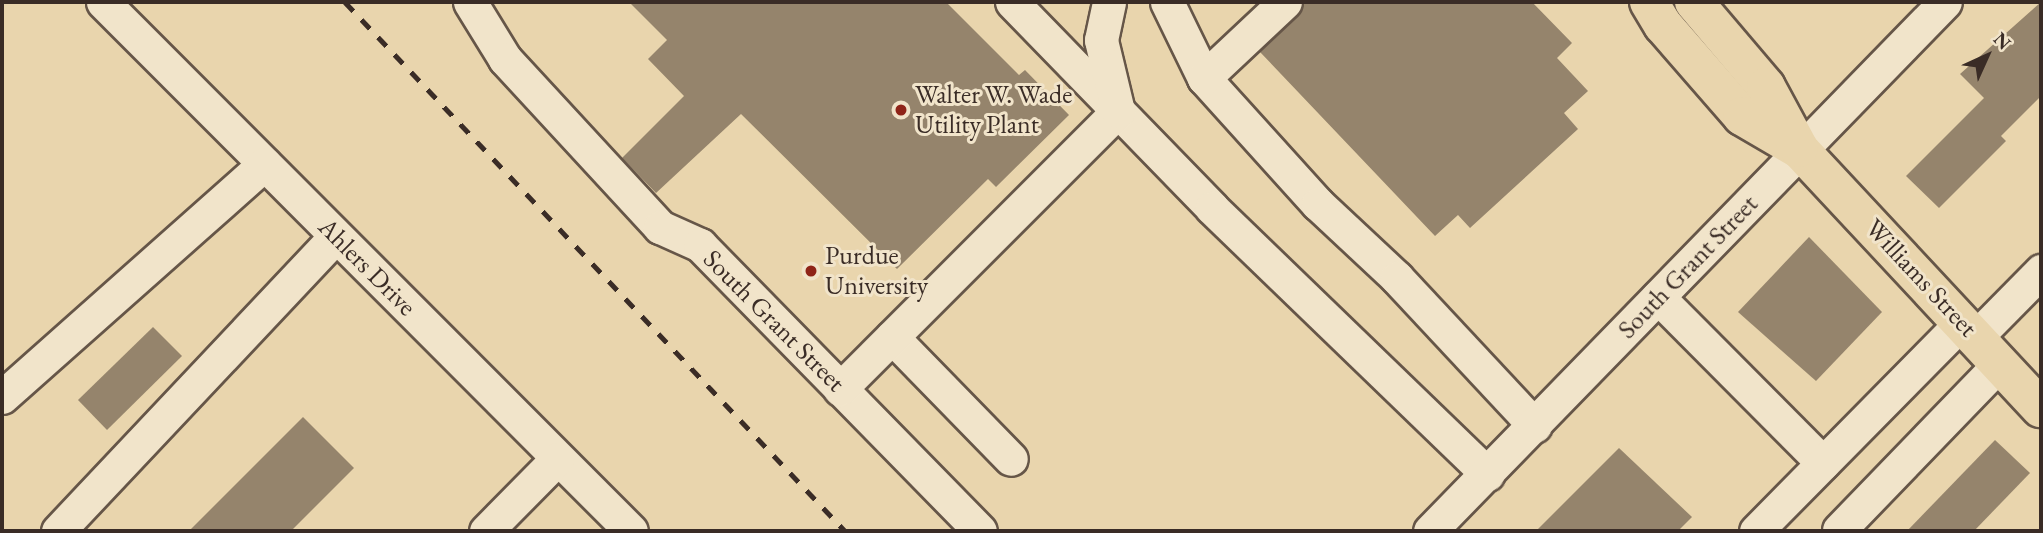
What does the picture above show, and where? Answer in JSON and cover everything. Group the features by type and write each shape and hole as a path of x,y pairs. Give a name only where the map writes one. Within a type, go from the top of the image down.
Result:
{"main road":[{"name":"Williams Street","path":"1649,2 1663,25 1742,116 1800,150"},
{"name":"Williams Street","path":"1694,2 1766,87 1800,150 2041,408"}],"street":[{"name":"Ahlers Drive","path":"103,2 631,531"},
{"name":"South Grant Street","path":"470,2 505,60 660,228 700,245 978,529"},
{"path":"1012,2 1118,111 1487,474"},
{"path":"1109,2 1101,40 1118,111"},
{"path":"1167,2 1204,78 1318,204 1397,278 1535,426"},
{"path":"1204,78 1285,2"},
{"name":"South Grant Street","path":"1440,528 1487,474 1945,2"},
{"path":"840,389 1118,111"},
{"path":"2,397 264,164"},
{"path":"58,531 336,236"},
{"path":"1839,530 1979,341 2041,271"},
{"path":"1658,298 1823,463"},
{"path":"892,337 1011,459"},
{"path":"1756,531 1823,463 1979,341"},
{"path":"486,531 557,459"}],"building":[{"name":"Walter W. Wade Utility Plant","path":"629,2 946,2 1019,75 1025,70 1069,115 996,187 988,179 897,269 741,114 656,193 622,158 684,96 648,59 667,40"},
{"path":"1304,2 1532,2 1572,43 1557,58 1588,91 1564,113 1578,129 1470,228 1458,215 1435,236 1260,52 1298,16"},
{"path":"2041,2 2041,96 2001,136 2006,141 1939,208 1906,176 1984,98 1960,74"},
{"path":"1809,237 1882,312 1816,381 1738,312"},
{"path":"153,327 182,356 107,430 78,400"},
{"path":"303,417 354,468 291,531 189,531"},
{"path":"1995,440 2030,473 1974,531 1907,531"},
{"path":"1619,448 1692,517 1678,531 1536,531"}],"railway":[{"path":"345,2 845,531"}],"place":[{"name":"Walter W. Wade Utility Plant","path":"901,110"},
{"name":"Purdue University","path":"811,271"}]}
